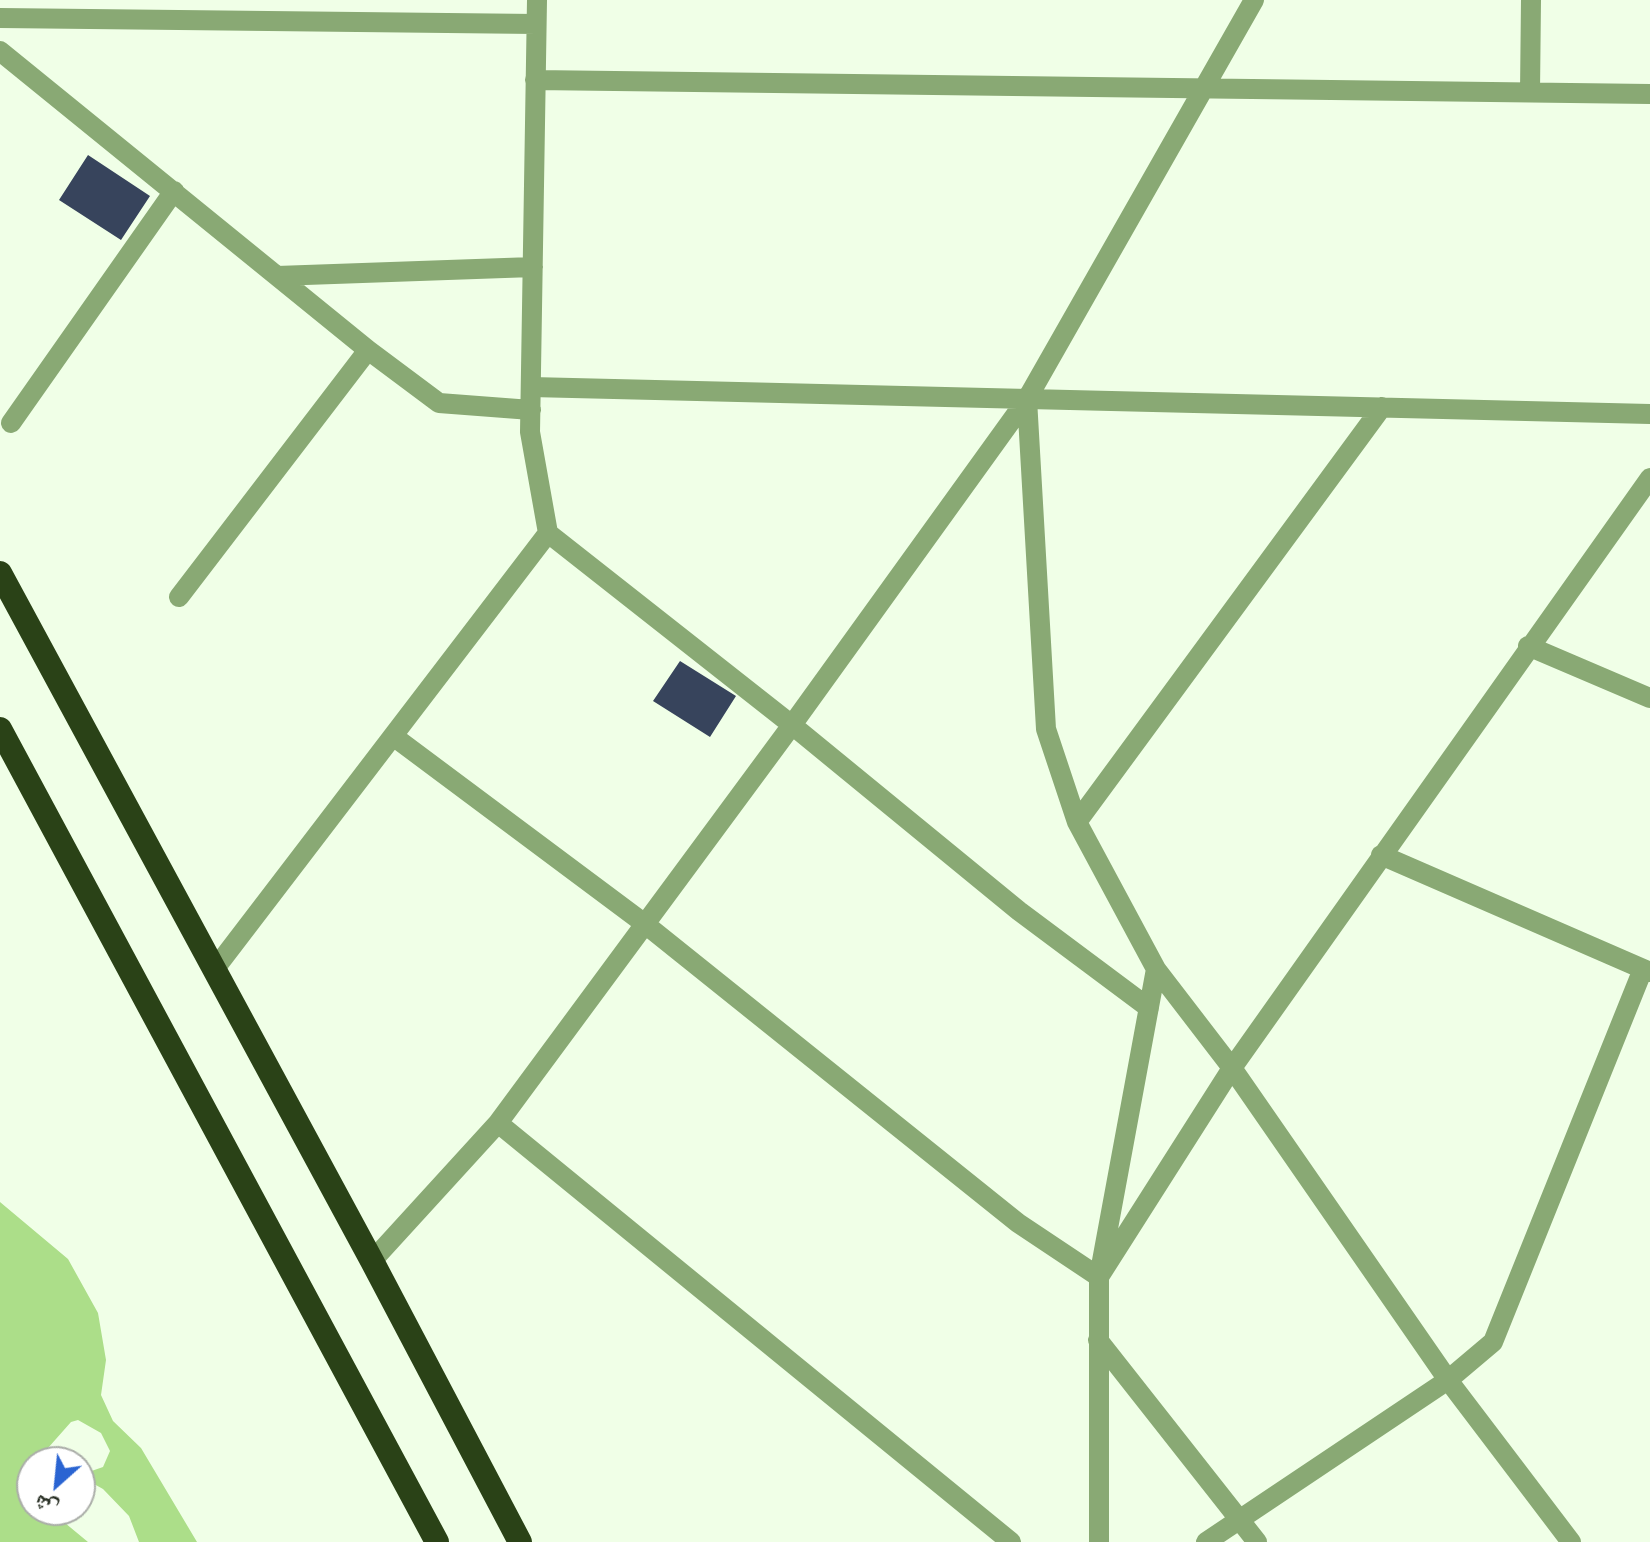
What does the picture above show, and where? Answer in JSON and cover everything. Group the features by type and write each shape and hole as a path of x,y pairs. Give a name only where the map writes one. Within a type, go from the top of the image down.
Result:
{"highway":[{"path":"0,573 372,1261 520,1542"},
{"path":"0,729 437,1542"}],"street":[{"path":"537,0 530,432 548,533 792,725 1019,911 1149,1008"},
{"path":"372,1261 498,1123 792,725 1027,399 1201,88 1254,0"},
{"path":"1530,92 1531,0"},
{"path":"0,18 536,24"},
{"path":"0,51 368,350 439,403 531,410"},
{"path":"535,80 1650,94"},
{"path":"11,423 174,191"},
{"path":"277,276 533,267"},
{"path":"179,597 368,350"},
{"path":"531,387 1650,414"},
{"path":"1027,399 1046,729 1077,822 1156,969 1232,1068 1448,1380 1571,1542"},
{"path":"1077,822 1382,407"},
{"path":"1099,1277 1232,1068 1528,646 1650,478"},
{"path":"214,970 548,533"},
{"path":"1528,646 1650,698"},
{"path":"393,736 645,924 1018,1223 1099,1277"},
{"path":"1206,1542 1448,1380 1493,1342 1646,971 1381,855"},
{"path":"1099,1542 1099,1277 1156,969"},
{"path":"498,1123 1011,1542"},
{"path":"1098,1340 1257,1542"}],"shaded area":[{"path":"0,1202 68,1259 98,1313 106,1360 101,1395 113,1421 141,1448 197,1542 139,1542 129,1516 96,1485 96,1469 103,1467 110,1451 101,1433 78,1420 71,1422 50,1446 16,1446 16,1526 69,1526 88,1542 0,1542"}],"building":[{"path":"88,155 150,196 121,240 59,200"},
{"path":"680,661 736,696 710,737 653,701"}]}
